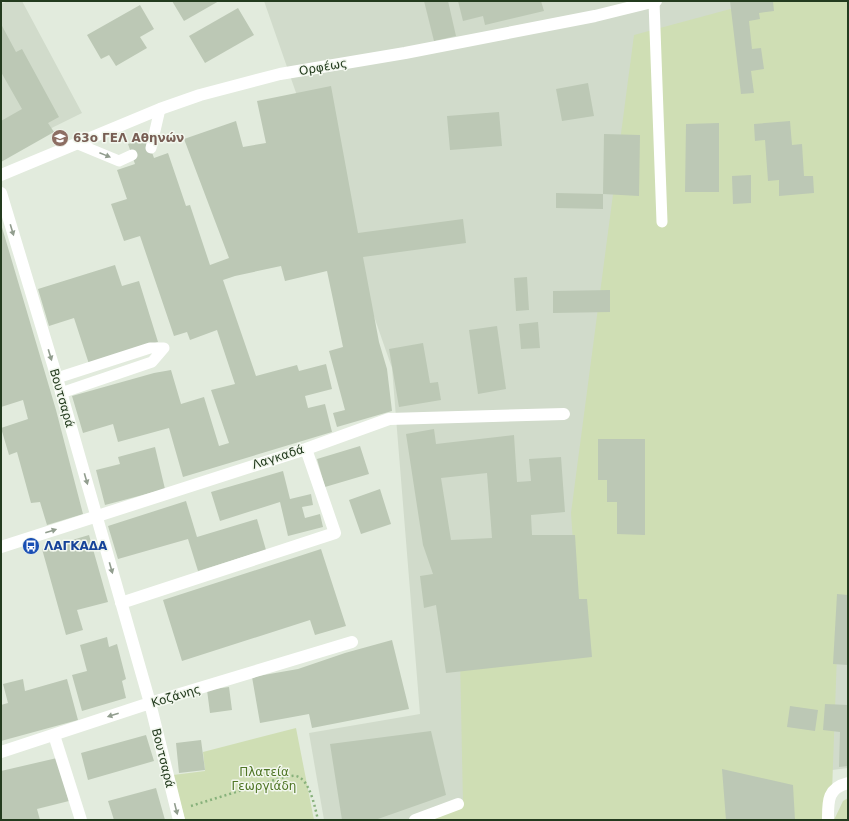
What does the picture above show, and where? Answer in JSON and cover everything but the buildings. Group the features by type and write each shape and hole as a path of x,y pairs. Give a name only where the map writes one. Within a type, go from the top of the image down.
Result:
{"street":[{"name":"Ορφέως","path":"1,175 160,109 200,95 280,74 405,53 565,22 655,1"},
{"name":"Βουτσαρά","path":"1,193 57,378 150,703 177,815"},
{"name":"Λαγκαδά","path":"1,547 306,449 389,419 564,414"},
{"path":"121,603 335,533 306,449"},
{"name":"Κοζάνης","path":"1,752 150,703 352,642"},
{"path":"54,735 81,820"},
{"path":"828,820 828,805 831,793 841,785 848,783"},
{"path":"415,820 458,804"}],"lane":[{"path":"655,1 662,222"},
{"path":"151,148 160,109"},
{"path":"78,144 119,161 132,155"},
{"path":"57,378 150,348 164,348 152,362 61,393"}],"path":[{"path":"177,815 284,777 295,776 303,779 312,797 318,820"}],"shaded area":[{"path":"8,1 22,1 82,113 1,153 1,4"},
{"path":"264,1 848,1 848,768 816,772 816,820 324,820 309,733 420,714 392,368"}],"green space":[{"path":"760,1 848,1 848,599 839,598 831,820 428,820 463,804 460,657 580,642 571,513 634,35"},
{"name":"Πλατεία Γεωργιάδη","path":"296,728 314,820 185,820 173,775 205,771 203,752"},
{"path":"848,798 848,820 834,820 843,801"}],"place":[{"name":"63ο ΓΕΛ Αθηνών","path":"60,138"},
{"name":"ΛΑΓΚΑΔΑ","path":"31,546"}]}
